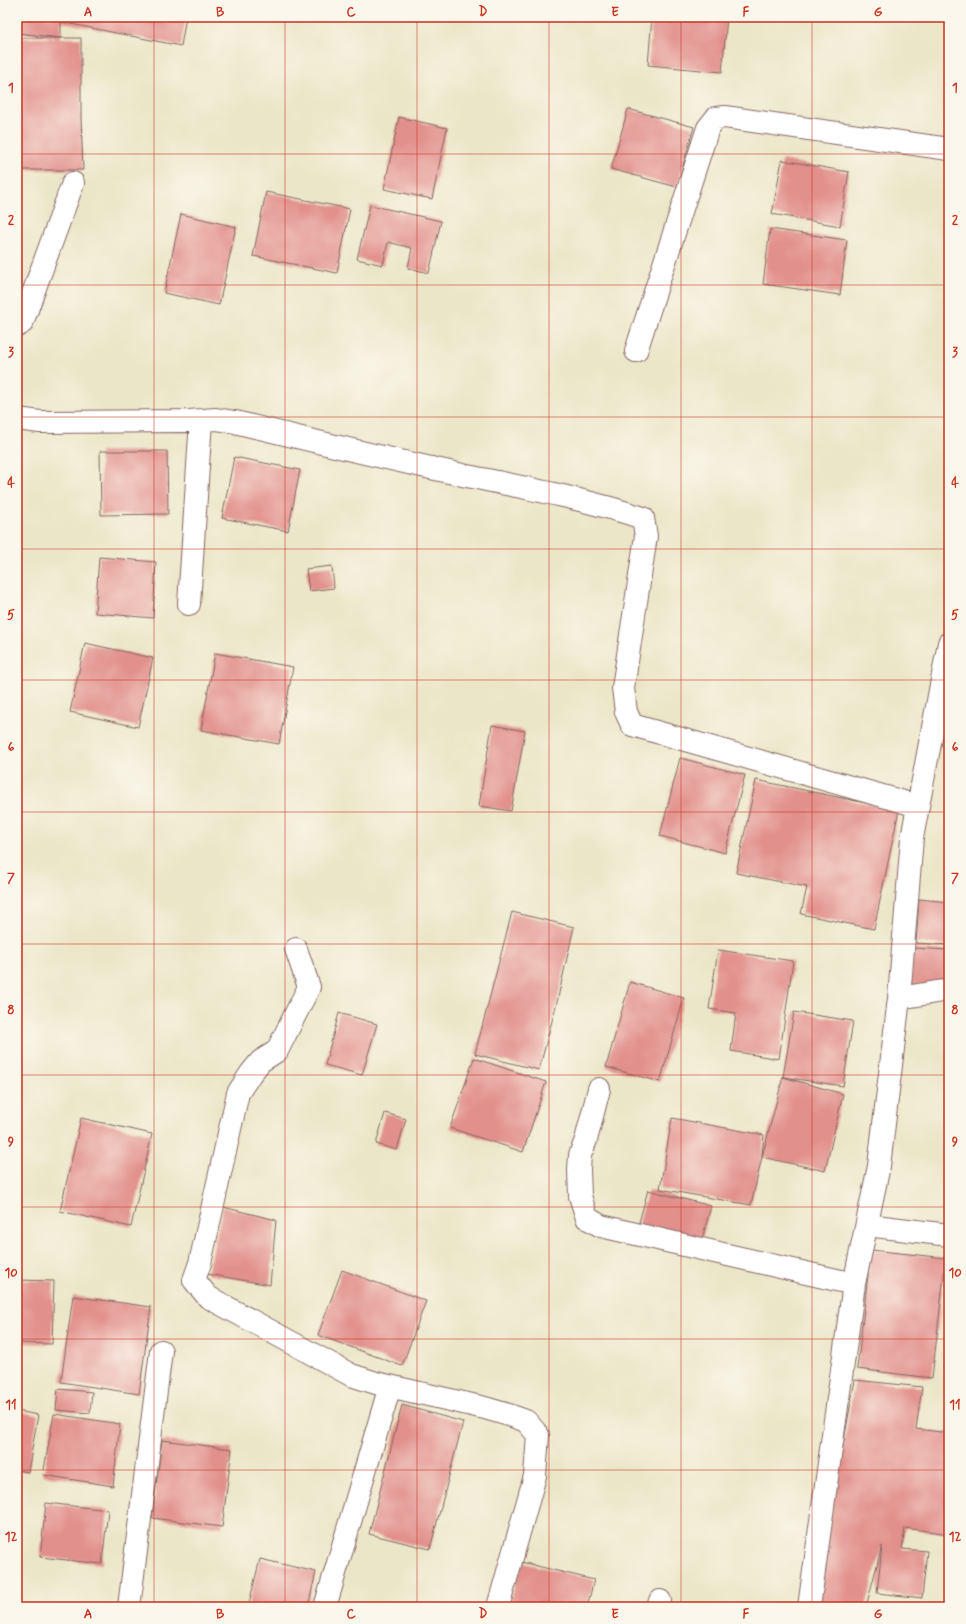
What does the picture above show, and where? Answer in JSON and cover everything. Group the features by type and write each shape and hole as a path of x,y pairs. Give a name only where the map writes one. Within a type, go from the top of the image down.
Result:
{"street":[{"path":"636,351 708,128 716,118 949,149"},
{"path":"17,326 22,323 72,183"},
{"path":"17,419 40,422 201,420 235,422 359,452 582,501 643,518 646,536 623,688 626,712 632,725 918,806"},
{"path":"190,604 201,420"},
{"path":"809,1607 854,1284 879,1166 899,998 912,838 949,643"},
{"path":"296,949 309,987 276,1051 261,1061 238,1093 200,1263 194,1280 208,1297 352,1375 390,1386 485,1408 526,1421 538,1435 535,1476 498,1607"},
{"path":"899,998 949,990"},
{"path":"598,1089 586,1140 580,1155 580,1196 587,1218 601,1226 854,1284"},
{"path":"867,1225 949,1235"},
{"path":"129,1607 161,1351"},
{"path":"325,1607 390,1386"}],"building":[{"path":"17,17 186,17 181,46 61,22 61,38 17,33"},
{"path":"652,17 727,17 722,72 648,65"},
{"path":"17,38 81,38 81,118 83,170 17,170"},
{"path":"628,109 694,127 677,187 611,169"},
{"path":"399,117 447,128 432,199 384,189"},
{"path":"782,160 849,172 840,226 772,214"},
{"path":"266,192 350,209 337,273 253,256"},
{"path":"370,205 441,221 429,273 408,268 412,248 388,242 383,265 357,259"},
{"path":"181,214 236,227 219,305 164,293"},
{"path":"770,229 847,240 840,295 763,284"},
{"path":"100,451 167,451 168,514 101,515"},
{"path":"234,457 300,470 288,531 222,518"},
{"path":"99,557 156,562 153,618 95,613"},
{"path":"332,566 334,588 309,591 306,569"},
{"path":"85,643 153,658 138,727 70,712"},
{"path":"215,653 293,667 279,744 201,730"},
{"path":"492,725 525,731 511,811 479,806"},
{"path":"680,758 745,775 725,853 660,836"},
{"path":"756,780 899,810 874,929 801,914 807,887 736,873"},
{"path":"919,899 949,902 949,945 916,943"},
{"path":"512,912 574,927 557,1002 539,1070 475,1054"},
{"path":"913,948 949,950 949,987 910,984"},
{"path":"718,950 793,961 779,1059 731,1051 736,1013 709,1009"},
{"path":"630,982 684,998 660,1082 606,1067"},
{"path":"794,1012 853,1021 843,1086 783,1077"},
{"path":"339,1013 377,1024 362,1075 325,1065"},
{"path":"474,1058 546,1082 523,1152 450,1128"},
{"path":"783,1077 843,1094 825,1171 762,1157"},
{"path":"385,1113 406,1119 397,1150 376,1144"},
{"path":"81,1118 152,1134 131,1227 60,1211"},
{"path":"672,1118 764,1135 762,1157 751,1205 660,1189"},
{"path":"648,1190 711,1206 701,1243 638,1226"},
{"path":"223,1207 276,1220 270,1285 207,1274"},
{"path":"871,1250 946,1258 932,1378 857,1369"},
{"path":"342,1270 426,1301 402,1366 318,1335"},
{"path":"17,1280 54,1281 52,1344 17,1343"},
{"path":"73,1296 151,1307 139,1394 61,1382"},
{"path":"855,1380 922,1387 916,1429 949,1433 949,1534 905,1528 902,1549 927,1551 922,1598 877,1593 882,1546 866,1607 822,1607 814,1605"},
{"path":"58,1389 92,1392 90,1413 56,1410"},
{"path":"402,1405 463,1422 430,1549 369,1534"},
{"path":"17,1411 38,1415 28,1472 17,1470"},
{"path":"54,1414 120,1424 113,1486 43,1475"},
{"path":"162,1440 232,1449 222,1527 152,1518"},
{"path":"46,1503 108,1510 102,1564 40,1557"},
{"path":"260,1559 316,1572 308,1607 248,1607"},
{"path":"521,1562 594,1580 587,1607 509,1607"}]}
